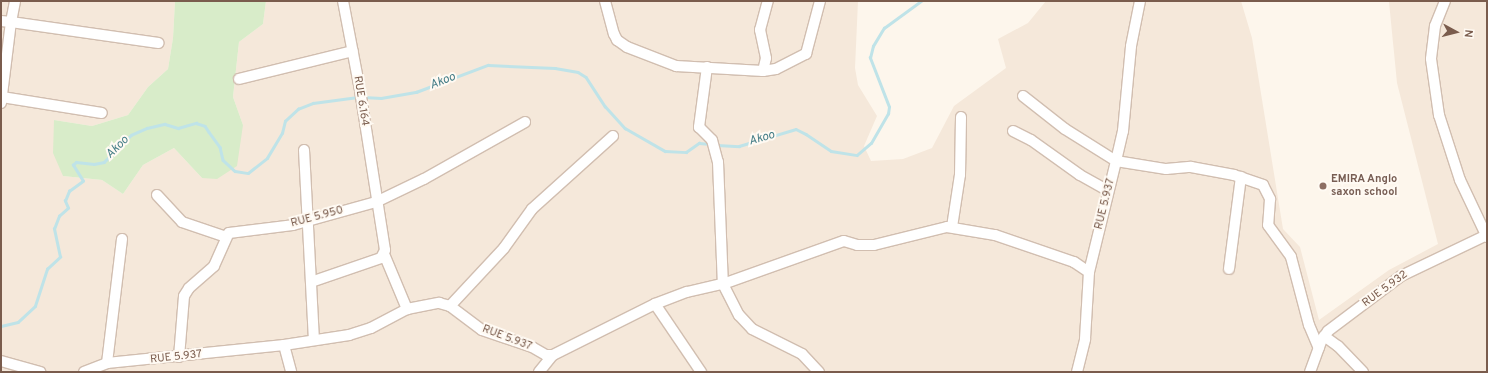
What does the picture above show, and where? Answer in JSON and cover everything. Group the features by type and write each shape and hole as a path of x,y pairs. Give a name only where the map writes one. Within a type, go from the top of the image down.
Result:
{"street":[{"path":"15,1 6,22 1,100 102,113"},
{"name":"RUE 6.164","path":"343,1 360,90 384,254 407,309"},
{"path":"606,1 614,34 622,44 665,63 763,71 776,69 806,54 809,49 820,1"},
{"path":"763,71 766,58 761,24 768,1"},
{"name":"RUE 5.937","path":"1077,372 1085,339 1089,272 1107,190 1123,131 1131,46 1140,1"},
{"path":"1445,1 1435,26 1431,59 1438,108 1460,180 1487,236"},
{"path":"6,22 159,42"},
{"path":"239,79 353,51"},
{"path":"707,67 699,127 712,140 718,162 723,284 739,315 752,329 802,354 819,372"},
{"path":"1023,96 1065,129 1116,161 1166,169 1191,167 1241,177 1263,186 1268,193 1268,225 1291,257 1309,325 1319,348"},
{"path":"952,227 960,175 961,117"},
{"name":"RUE 5.950","path":"226,237 235,231 308,221 376,202 424,180 526,122"},
{"path":"1013,131 1031,140 1080,175 1107,190"},
{"path":"450,306 504,248 532,209 613,136"},
{"path":"304,150 314,340"},
{"path":"1229,269 1241,177"},
{"path":"157,195 182,222 226,237 214,266 189,288 184,296 179,357"},
{"path":"539,372 553,355 655,304 687,292 723,284 844,241 857,245 874,245 938,227 952,227 995,235 1074,262 1089,272"},
{"name":"RUE 5.932","path":"1310,372 1324,336 1401,276 1487,236"},
{"path":"107,363 122,239"},
{"path":"311,282 381,258 384,254"},
{"name":"RUE 5.937","path":"84,372 107,363 179,357 284,345 362,332 407,309 439,303 450,306 482,330 553,355"},
{"path":"655,304 701,372"},
{"path":"1324,336 1338,346 1363,372"},
{"path":"284,345 291,372"},
{"path":"1,361 40,372"}],"shaded area":[{"path":"1,1 175,1 173,38 168,69 148,87 128,115 92,126 54,120 63,176 102,180 123,194 143,165 174,148 202,178 243,125 233,97 239,42 263,24 266,1 858,1 855,68 858,85 877,116 864,146 871,161 903,159 932,148 954,106 1006,68 998,39 1028,23 1046,1 1241,1 1252,38 1283,229 1300,247 1319,320 1389,270 1438,244 1397,83 1389,2 1487,1 1487,372 1,372"}],"green space":[{"path":"175,1 266,1 263,24 239,42 233,97 243,125 237,166 217,179 202,178 174,148 143,165 123,194 102,180 63,176 53,153 54,120 92,126 128,115 148,87 168,69 173,38"}],"waterway":[{"name":"Akoo","path":"717,145 739,146 796,129 831,151 857,155 871,143 888,114 889,107 870,58 873,46 884,28 921,1"},
{"name":"Akoo","path":"363,97 381,98 416,92 488,65 555,68 578,72 586,77 605,106 625,128 665,151 686,152 699,143 710,144"},
{"name":"Akoo","path":"1,326 18,322 35,306 47,269 60,257 54,229 59,216 68,208 65,201 69,191 83,181 73,165 76,162 94,164 104,162 131,135 147,128 165,124 178,128 196,123 205,126 220,147 223,160 235,171 248,173 267,158 282,133 285,121 298,109 313,103 358,97"}],"place":[{"name":"EMIRA Anglo saxon school","path":"1323,186"}]}
